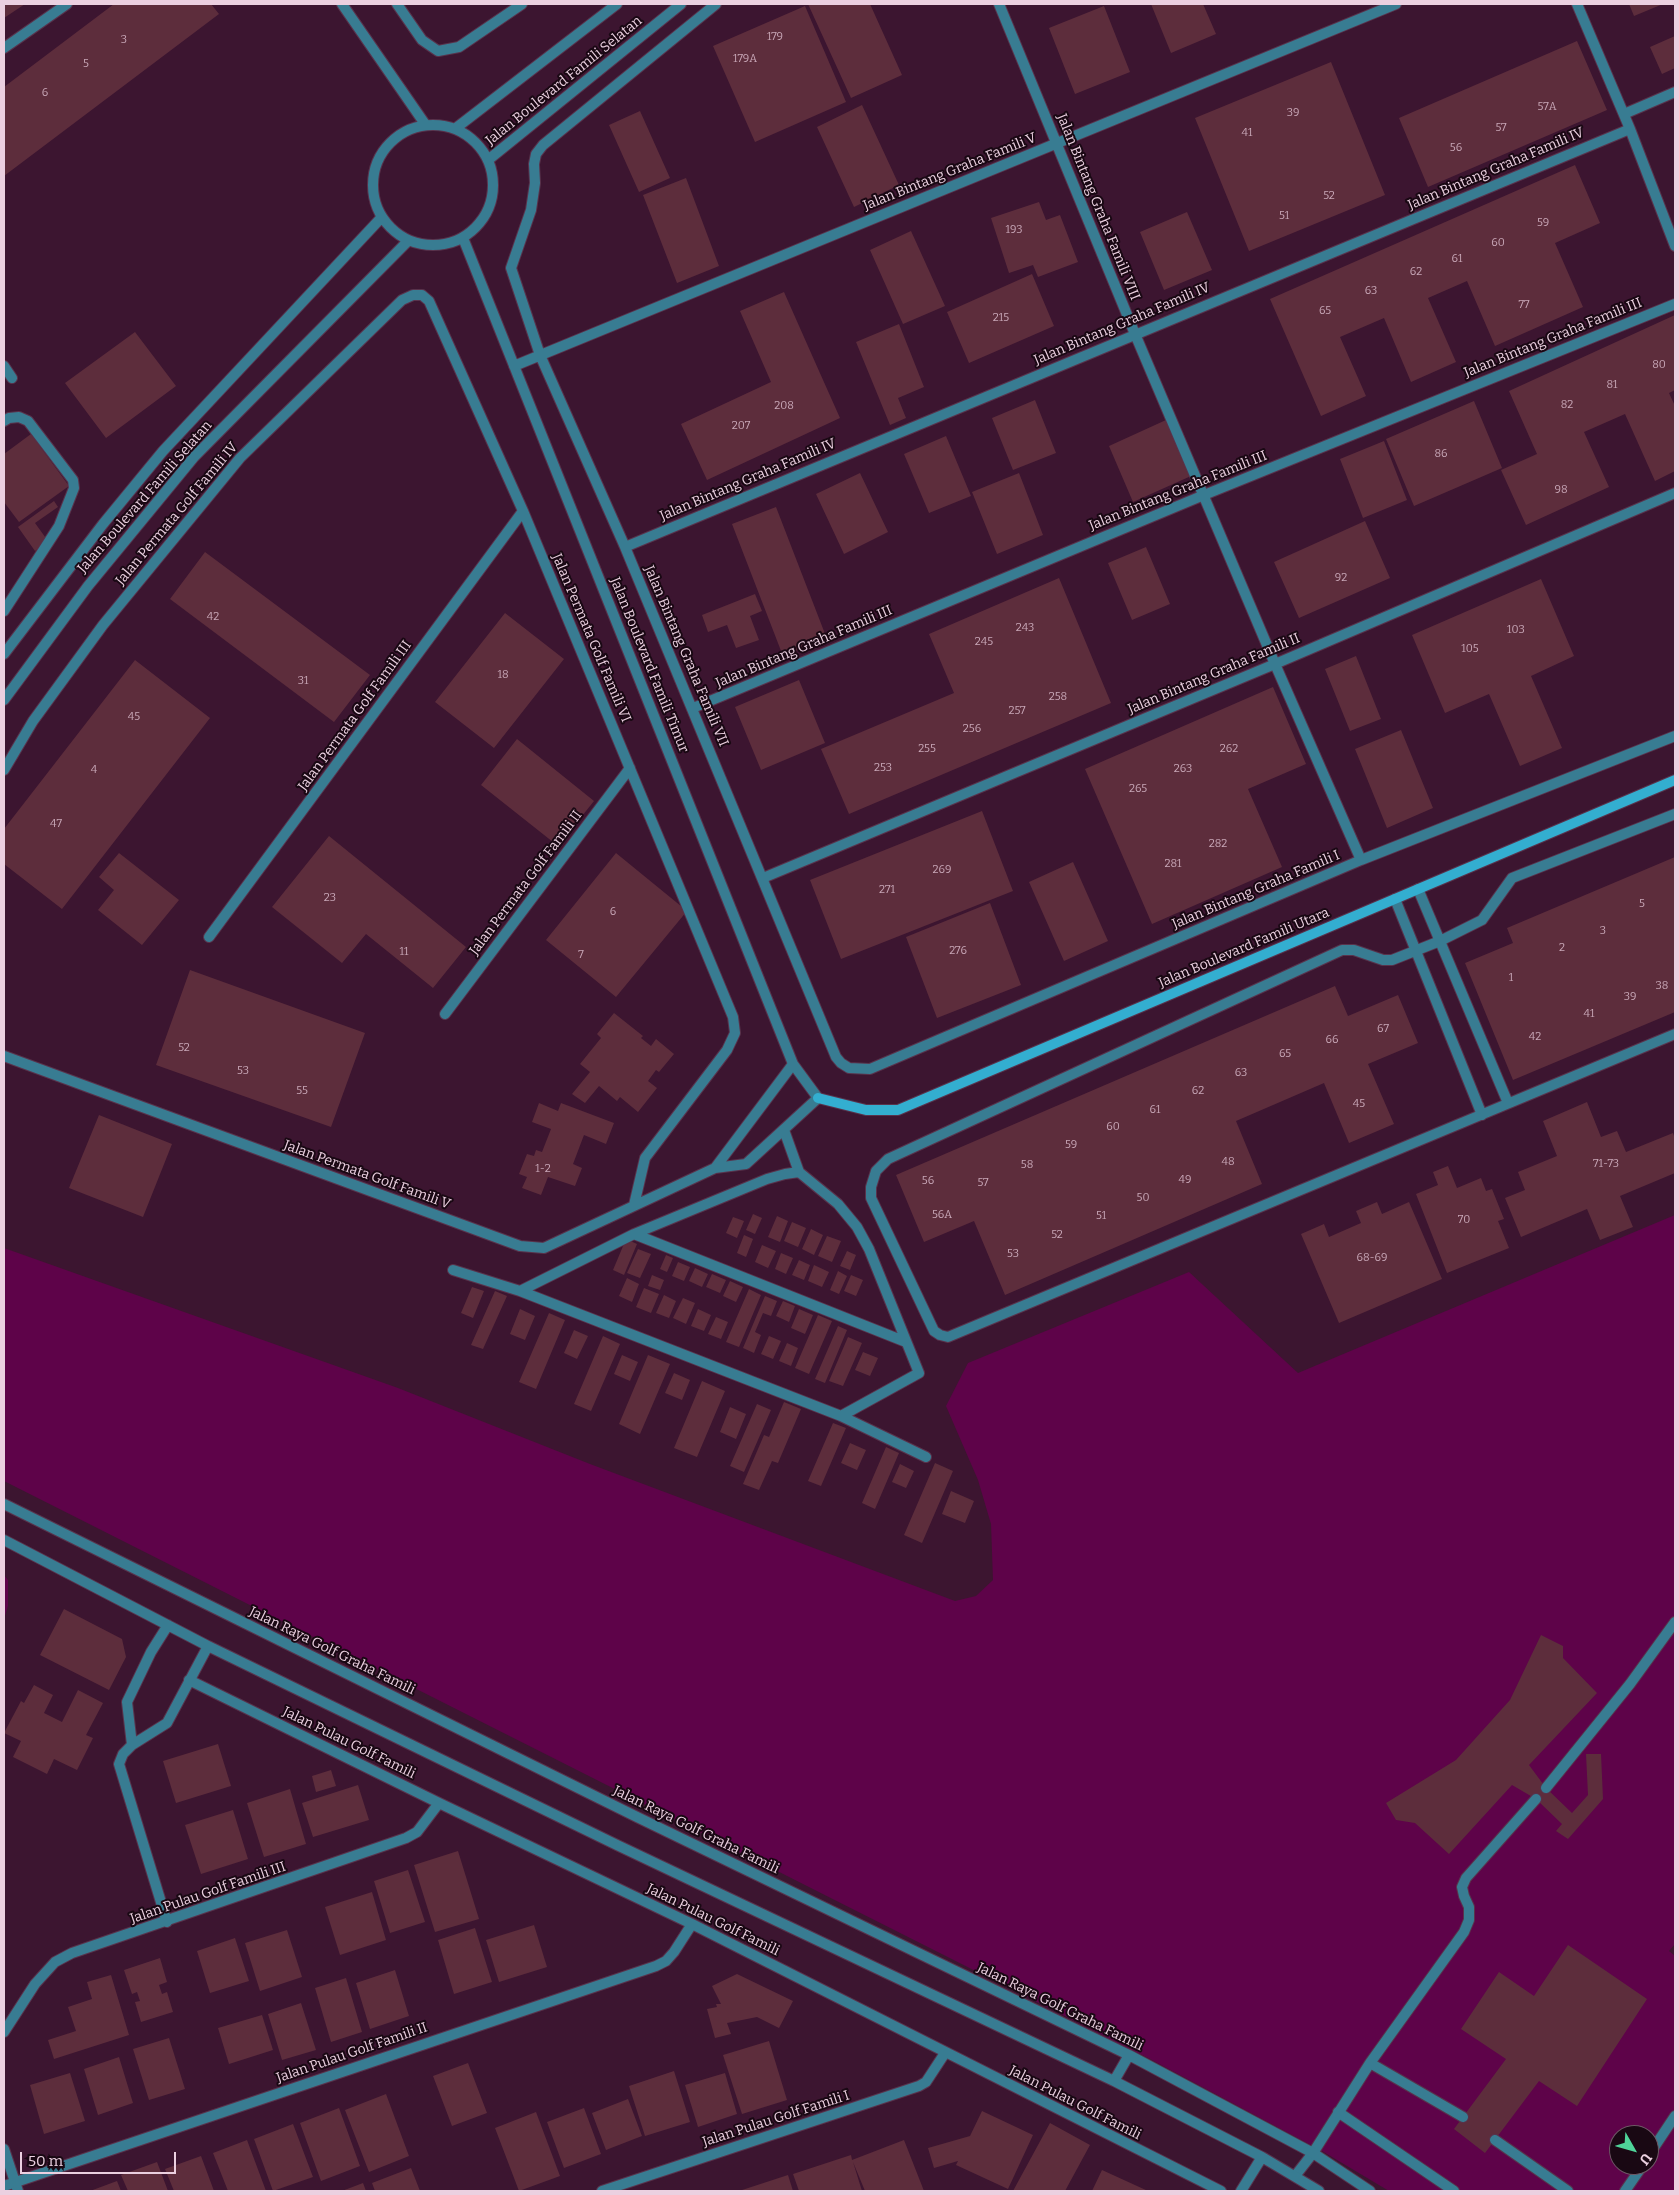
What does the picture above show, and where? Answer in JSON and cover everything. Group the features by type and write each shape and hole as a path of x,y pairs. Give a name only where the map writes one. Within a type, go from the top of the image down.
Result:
{"street":[{"path":"4,48 67,4"},
{"path":"342,4 425,124"},
{"path":"397,4 422,40 438,51 459,47 522,4"},
{"name":"Jalan Boulevard Famili Selatan","path":"456,128 617,4"},
{"name":"Jalan Boulevard Famili Selatan","path":"488,160 680,4"},
{"name":"Jalan Bintang Graha Famili VII","path":"716,4 542,145 536,154 534,164 535,183 531,210 512,263 512,272 540,355 625,547 693,708 836,1057 849,1068"},
{"name":"Jalan Bintang Graha Famili VIII","path":"999,4 1135,334 1275,664 1362,860"},
{"name":"Jalan Bintang Graha Famili V","path":"514,366 1396,4"},
{"path":"1577,4 1624,114 1675,246"},
{"path":"1624,114 1675,92"},
{"path":"425,124 456,128 469,136 480,147 488,160 493,182 490,204 480,223 463,238 436,246 408,241 392,232 381,218 372,188 377,159 397,135 425,124"},
{"name":"Jalan Bintang Graha Famili IV","path":"625,547 1630,129"},
{"name":"Jalan Boulevard Famili Selatan","path":"4,654 163,451 381,218"},
{"name":"Jalan Boulevard Famili Timur","path":"463,238 793,1064 818,1098"},
{"name":"Jalan Boulevard Famili Selatan","path":"4,700 88,586 194,457 408,241"},
{"name":"Jalan Permata Golf Famili VI","path":"402,300 418,295 422,295 429,300 523,511 732,1016 735,1033 727,1050 644,1158 634,1205"},
{"name":"Jalan Permata Golf Famili IV","path":"4,770 33,721 103,625 240,458 402,300"},
{"name":"Jalan Bintang Graha Famili III","path":"693,708 1204,495 1675,304"},
{"path":"4,366 12,378"},
{"path":"4,420 18,417 28,421 73,480 74,488 59,526 4,611"},
{"name":"Jalan Bintang Graha Famili II","path":"763,878 1275,664 1675,493"},
{"name":"Jalan Permata Golf Famili III","path":"208,937 523,511"},
{"name":"Jalan Bintang Graha Famili I","path":"849,1068 859,1070 870,1069 1362,860 1675,736"},
{"name":"Jalan Permata Golf Famili II","path":"445,1014 630,768"},
{"name":"Jalan Boulevard Famili Utara","path":"818,1098 866,1110 898,1110 1675,780"},
{"path":"1675,814 1512,878 1482,920 1440,941 1392,960 1383,960 1348,949 1332,954 888,1159 876,1172 871,1187 871,1198 934,1331 948,1337 1675,1034"},
{"path":"1418,889 1508,1104"},
{"path":"1395,899 1482,1114"},
{"name":"Jalan Permata Golf Famili V","path":"4,1056 520,1246 544,1248 715,1168 746,1164 818,1098"},
{"name":"Jalan Permata Golf Famili V","path":"715,1168 793,1064"},
{"path":"784,1130 799,1172 838,1204 857,1227 869,1249 918,1373 841,1416"},
{"path":"520,1291 634,1234 767,1179 799,1172"},
{"path":"634,1234 906,1342"},
{"path":"453,1270 520,1291 841,1416 926,1457"},
{"name":"Jalan Raya Golf Graha Famili","path":"4,1504 637,1818 1129,2055 1313,2153 1370,2191"},
{"path":"4,1540 208,1646 617,1845 1114,2081 1262,2157 1319,2191"},
{"path":"1546,1788 1630,1684 1675,1622"},
{"path":"132,1745 127,1702 168,1625"},
{"path":"167,1922 119,1764 123,1754 132,1745 167,1723 208,1646"},
{"name":"Jalan Pulau Golf Famili","path":"189,1680 439,1803 692,1924 1221,2191"},
{"path":"1295,2176 1313,2153 1370,2063 1464,1932 1469,1920 1469,1907 1462,1887 1466,1878 1536,1799"},
{"name":"Jalan Pulau Golf Famili III","path":"4,2032 36,1984 54,1962 72,1953 167,1922 406,1838 417,1832 439,1803"},
{"name":"Jalan Pulau Golf Famili II","path":"4,2186 16,2186 656,1966 666,1961 674,1952 692,1924"},
{"name":"Jalan Pulau Golf Famili I","path":"602,2191 919,2086 926,2082 945,2053"},
{"path":"1114,2081 1129,2055"},
{"path":"1370,2063 1463,2117"},
{"path":"1338,2112 1454,2191"},
{"path":"1659,2140 1675,2116"},
{"path":"1495,2140 1568,2191"},
{"path":"4,2149 16,2186"},
{"path":"1241,2191 1262,2157"},
{"path":"1625,2191 1635,2175"}],"shaded area":[{"path":"1675,1215 1675,1944 1669,1951 1675,1956 1675,2191 1389,2191 1322,2151 1150,2059 4,1481 4,1248 398,1388 590,1464 955,1601 976,1596 993,1580 991,1524 978,1480 946,1406 968,1363 1189,1272 1298,1373"},
{"path":"4,1575 8,1580 8,1606 4,1619"}],"building":[{"path":"4,4 25,4 4,18"},
{"path":"114,4 211,4 219,14 4,176 4,87"},
{"path":"808,4 870,4 902,75 851,98"},
{"path":"1151,4 1203,4 1216,34 1171,53"},
{"path":"1629,4 1663,4 1634,16"},
{"path":"805,6 846,102 755,142 713,46"},
{"path":"1104,6 1130,72 1075,94 1049,28"},
{"path":"1675,36 1675,68 1662,74 1650,47"},
{"path":"1577,41 1607,110 1428,187 1399,118"},
{"path":"1331,62 1385,195 1249,251 1195,118"},
{"path":"862,105 899,185 854,207 817,127"},
{"path":"640,111 670,178 639,192 609,125"},
{"path":"1575,165 1600,223 1555,243 1583,307 1495,346 1467,281 1428,298 1456,362 1411,382 1384,318 1340,337 1366,396 1321,416 1270,299"},
{"path":"686,178 719,266 677,283 643,195"},
{"path":"1039,202 1046,220 1060,215 1078,262 1038,277 1033,265 1009,273 991,218"},
{"path":"1187,212 1212,270 1164,290 1140,232"},
{"path":"911,231 945,306 903,324 870,250"},
{"path":"1032,274 1054,326 969,363 947,312"},
{"path":"784,292 840,418 707,480 681,424 771,382 740,311"},
{"path":"1675,315 1675,390 1669,393 1675,406 1675,471 1655,481 1625,414 1584,432 1609,487 1526,525 1501,470 1537,454 1509,391"},
{"path":"899,324 924,387 898,398 906,418 890,425 856,342"},
{"path":"135,332 176,386 106,438 65,383"},
{"path":"1035,400 1056,453 1013,470 992,418"},
{"path":"1474,401 1502,468 1414,506 1386,439"},
{"path":"1166,420 1191,476 1133,502 1109,446"},
{"path":"31,434 69,486 19,522 4,502 4,454"},
{"path":"946,436 971,496 929,513 904,454"},
{"path":"1384,441 1407,500 1363,518 1340,459"},
{"path":"860,473 888,532 844,554 816,494"},
{"path":"1019,473 1043,535 997,554 972,492"},
{"path":"54,501 58,507 35,523 48,541 35,551 18,527"},
{"path":"776,507 827,639 783,656 732,524"},
{"path":"1365,521 1390,578 1299,618 1274,562"},
{"path":"1146,547 1170,604 1132,620 1108,563"},
{"path":"205,552 370,675 334,722 170,599"},
{"path":"1059,578 1111,703 849,814 821,749 954,693 929,634"},
{"path":"1541,579 1574,656 1531,676 1562,748 1520,766 1489,694 1445,713 1412,635"},
{"path":"755,594 762,611 750,616 759,640 736,648 727,625 708,632 702,615"},
{"path":"505,613 564,659 494,748 435,702"},
{"path":"1356,656 1381,719 1350,731 1325,669"},
{"path":"135,660 210,718 62,909 4,864 4,829"},
{"path":"799,680 825,743 761,770 735,707"},
{"path":"1273,687 1306,764 1248,789 1282,867 1152,924 1085,769"},
{"path":"1401,730 1433,808 1387,828 1355,749"},
{"path":"517,739 594,801 558,846 481,785"},
{"path":"982,811 1013,891 841,959 810,880"},
{"path":"329,836 466,947 433,988 366,934 342,963 272,907"},
{"path":"119,853 179,900 142,945 98,910 114,890 99,877"},
{"path":"616,853 687,911 616,997 546,940"},
{"path":"1675,857 1675,1012 1513,1080 1465,963 1513,943 1507,928"},
{"path":"1073,862 1108,941 1064,961 1029,882"},
{"path":"990,903 1021,985 937,1018 906,937"},
{"path":"190,970 365,1033 331,1127 156,1065"},
{"path":"1335,986 1348,1016 1398,995 1418,1043 1368,1064 1394,1124 1349,1143 1324,1083 1236,1121 1262,1184 1005,1295 974,1221 924,1242 896,1175"},
{"path":"614,1013 643,1036 641,1038 651,1046 656,1039 674,1054 659,1072 656,1070 648,1081 657,1088 638,1112 620,1097 617,1101 599,1086 585,1103 572,1094 590,1072 580,1064 601,1038 597,1034"},
{"path":"1587,1102 1601,1137 1617,1131 1626,1152 1673,1133 1675,1139 1675,1173 1620,1196 1633,1227 1600,1240 1587,1209 1521,1237 1505,1198 1525,1190 1518,1172 1557,1156 1543,1121"},
{"path":"539,1103 558,1111 561,1103 614,1123 606,1144 584,1135 573,1164 582,1168 575,1186 548,1177 541,1195 522,1188 527,1177 519,1174 527,1154 534,1156 536,1150 542,1152 551,1129 532,1122"},
{"path":"99,1115 172,1144 143,1217 69,1188"},
{"path":"1448,1166 1457,1188 1481,1178 1486,1191 1492,1189 1504,1219 1498,1221 1509,1248 1447,1273 1416,1194 1438,1185 1433,1172"},
{"path":"1377,1202 1382,1214 1409,1202 1442,1279 1339,1323 1301,1234 1324,1224 1329,1237 1361,1223 1356,1211"},
{"path":"753,1214 762,1218 755,1234 746,1230"},
{"path":"777,1216 788,1221 780,1242 768,1237"},
{"path":"733,1217 744,1221 737,1238 726,1233"},
{"path":"792,1222 806,1228 798,1247 784,1241"},
{"path":"811,1229 823,1235 814,1255 802,1249"},
{"path":"744,1235 753,1239 746,1257 737,1253"},
{"path":"827,1236 841,1241 832,1262 818,1256"},
{"path":"626,1239 637,1244 624,1275 613,1270"},
{"path":"762,1245 776,1251 768,1268 755,1262"},
{"path":"638,1249 651,1254 640,1278 627,1273"},
{"path":"847,1251 856,1255 850,1270 840,1266"},
{"path":"781,1253 793,1258 786,1274 775,1269"},
{"path":"666,1255 673,1258 667,1272 660,1269"},
{"path":"799,1260 810,1265 804,1280 792,1275"},
{"path":"678,1262 690,1267 684,1281 672,1276"},
{"path":"814,1265 829,1272 822,1287 808,1281"},
{"path":"695,1268 708,1274 702,1287 689,1281"},
{"path":"838,1271 847,1276 839,1294 830,1290"},
{"path":"712,1274 726,1280 720,1293 706,1287"},
{"path":"652,1275 664,1280 660,1290 648,1286"},
{"path":"851,1275 863,1280 856,1296 844,1291"},
{"path":"627,1278 639,1284 632,1302 619,1296"},
{"path":"730,1281 743,1287 736,1302 723,1296"},
{"path":"472,1287 484,1291 473,1318 461,1313"},
{"path":"644,1288 659,1294 651,1313 636,1307"},
{"path":"749,1289 761,1295 739,1347 726,1342"},
{"path":"495,1291 507,1296 483,1349 471,1345"},
{"path":"664,1295 676,1301 669,1318 656,1313"},
{"path":"765,1296 777,1301 771,1316 763,1313 755,1332 761,1335 754,1353 743,1348"},
{"path":"683,1298 695,1303 686,1324 673,1318"},
{"path":"783,1301 795,1306 789,1322 776,1316"},
{"path":"520,1309 535,1316 525,1340 510,1334"},
{"path":"698,1309 711,1315 704,1331 691,1326"},
{"path":"799,1309 813,1315 805,1334 791,1328"},
{"path":"549,1313 565,1320 536,1389 519,1382"},
{"path":"818,1315 832,1321 809,1374 795,1368"},
{"path":"716,1317 728,1322 721,1339 708,1334"},
{"path":"838,1326 847,1330 825,1383 815,1379"},
{"path":"574,1330 588,1336 577,1359 564,1353"},
{"path":"603,1336 620,1344 591,1411 574,1404"},
{"path":"769,1336 781,1341 773,1359 761,1354"},
{"path":"848,1337 862,1343 843,1386 829,1381"},
{"path":"787,1343 798,1348 791,1366 779,1361"},
{"path":"863,1352 878,1358 870,1376 855,1370"},
{"path":"622,1355 638,1362 630,1381 614,1374"},
{"path":"648,1355 670,1364 640,1434 619,1424"},
{"path":"674,1373 690,1380 682,1400 665,1393"},
{"path":"702,1381 725,1391 697,1457 674,1448"},
{"path":"784,1402 801,1409 778,1463 772,1461 759,1490 743,1484 764,1435 769,1437"},
{"path":"757,1404 771,1410 744,1472 730,1466"},
{"path":"730,1407 746,1414 736,1439 720,1432"},
{"path":"833,1423 846,1428 821,1486 808,1481"},
{"path":"850,1443 866,1450 857,1470 841,1463"},
{"path":"886,1447 899,1453 875,1509 862,1503"},
{"path":"935,1463 953,1471 922,1543 904,1535"},
{"path":"900,1464 914,1471 906,1488 892,1482"},
{"path":"951,1491 974,1501 965,1523 942,1514"},
{"path":"64,1609 122,1639 126,1657 109,1690 40,1655"},
{"path":"1541,1635 1563,1646 1563,1658 1597,1693 1529,1765 1546,1788 1572,1813 1588,1795 1586,1754 1601,1754 1603,1799 1568,1839 1556,1831 1562,1824 1536,1799 1512,1785 1449,1854 1415,1823 1396,1820 1386,1803 1456,1760 1510,1700"},
{"path":"34,1685 53,1695 44,1713 62,1722 78,1690 103,1703 86,1735 93,1738 77,1770 54,1759 47,1774 13,1757 21,1741 4,1733 21,1701 24,1703"},
{"path":"218,1744 231,1786 176,1803 163,1761"},
{"path":"331,1770 336,1786 316,1792 312,1776"},
{"path":"358,1785 369,1820 313,1837 302,1803"},
{"path":"290,1789 306,1844 264,1857 247,1803"},
{"path":"233,1810 248,1859 201,1874 185,1825"},
{"path":"458,1851 479,1919 435,1932 414,1865"},
{"path":"408,1870 425,1922 390,1933 374,1881"},
{"path":"372,1892 386,1940 340,1955 325,1907"},
{"path":"534,1925 547,1967 499,1982 486,1940"},
{"path":"475,1928 492,1982 454,1994 438,1940"},
{"path":"287,1930 302,1977 260,1991 245,1943"},
{"path":"235,1938 249,1981 210,1993 197,1951"},
{"path":"1568,1945 1647,1999 1577,2106 1539,2081 1485,2153 1454,2129 1506,2059 1461,2029 1499,1972 1534,1996"},
{"path":"160,1958 167,1982 159,1985 162,1994 167,1992 173,2012 141,2022 135,2002 140,2001 137,1992 132,1994 124,1970"},
{"path":"395,1970 409,2016 370,2029 356,1983"},
{"path":"737,1974 793,2001 779,2028 757,2017 727,2023 731,2034 715,2038 707,2009 717,2007 716,2004 721,2004 712,1986"},
{"path":"111,1975 129,2035 54,2059 48,2040 76,2031 68,2007 92,1999 87,1982"},
{"path":"346,1978 362,2032 331,2042 315,1988"},
{"path":"301,2003 316,2050 282,2060 268,2014"},
{"path":"262,2015 273,2050 229,2064 218,2028"},
{"path":"169,2038 185,2089 149,2100 133,2049"},
{"path":"769,2041 787,2100 742,2114 723,2055"},
{"path":"119,2057 133,2103 98,2115 84,2069"},
{"path":"468,2063 487,2113 452,2126 433,2076"},
{"path":"674,2071 690,2122 645,2136 629,2086"},
{"path":"70,2073 85,2121 44,2134 30,2085"},
{"path":"725,2073 737,2114 698,2127 685,2085"},
{"path":"386,2094 409,2156 369,2172 345,2110"},
{"path":"628,2099 642,2136 606,2150 592,2113"},
{"path":"339,2108 360,2166 321,2181 300,2123"},
{"path":"584,2108 601,2154 564,2168 547,2122"},
{"path":"982,2111 1033,2135 1008,2189 956,2165 958,2161 934,2168 928,2148 970,2136"},
{"path":"536,2112 560,2176 519,2191 495,2128"},
{"path":"1050,2123 1090,2145 1065,2191 1013,2191"},
{"path":"293,2124 313,2177 273,2191 254,2139"},
{"path":"247,2140 266,2191 228,2191 213,2153"},
{"path":"904,2140 924,2191 865,2191 853,2162 862,2191 799,2191 793,2174 851,2155 852,2160"},
{"path":"201,2156 214,2191 174,2191 165,2169"},
{"path":"157,2162 168,2191 128,2191 121,2175"},
{"path":"411,2168 420,2191 375,2191 372,2183"},
{"path":"1102,2170 1148,2191 1092,2191"},
{"path":"788,2175 793,2191 739,2191"},
{"path":"117,2181 121,2191 90,2191"},
{"path":"363,2183 366,2191 342,2191"}]}
